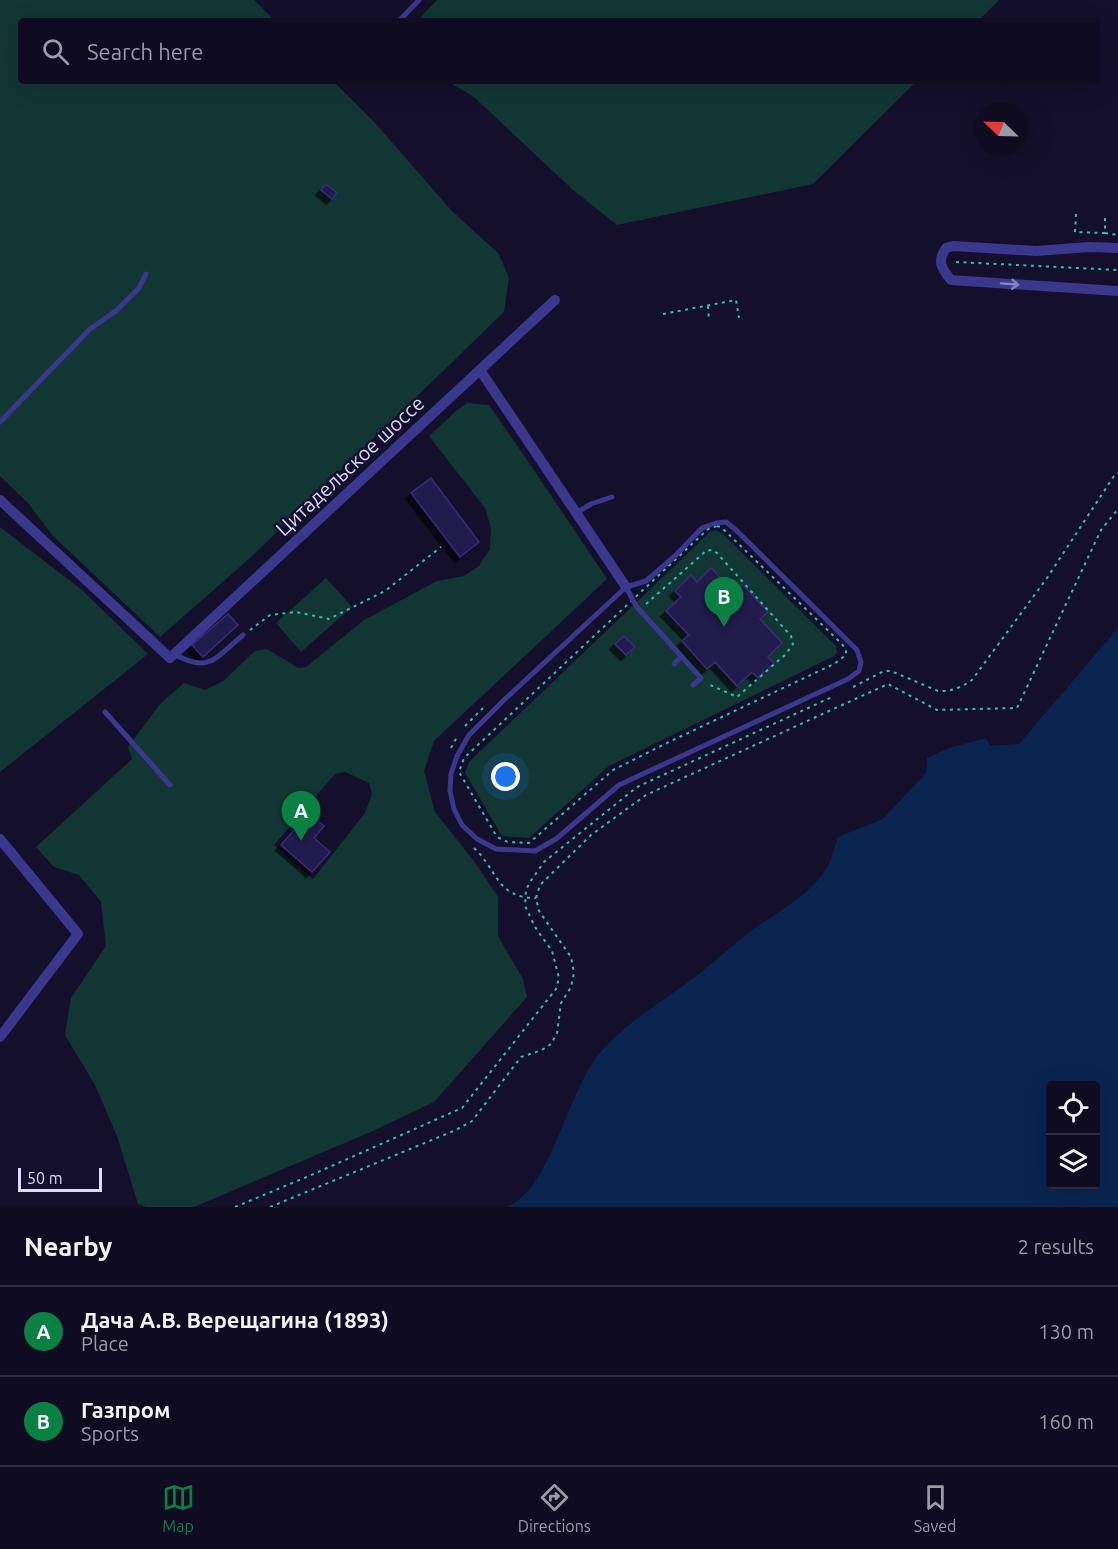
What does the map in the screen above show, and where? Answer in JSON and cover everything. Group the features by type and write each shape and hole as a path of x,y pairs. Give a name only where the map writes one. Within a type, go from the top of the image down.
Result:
{"street":[{"path":"1118,249 1089,247 1036,251 953,246 946,248 940,261 943,270 951,280 1118,291"},
{"name":"Цитадельское шоссе","path":"172,656 555,300"},
{"path":"480,370 626,587"},
{"path":"0,500 172,656"},
{"path":"0,839 78,934 0,1037"}],"lane":[{"path":"402,18 419,0"},
{"path":"0,422 90,329 116,311 139,288 146,274"},
{"path":"575,514 591,504 612,497"},
{"path":"726,522 857,650 861,662 859,671 848,679 620,785 556,839 536,851 496,849 477,839 462,825 454,809 450,792 450,774 469,735 626,587 646,581 702,528 726,522"},
{"path":"626,587 639,610 700,678 693,685"},
{"path":"172,656 190,663 210,662 243,635"},
{"path":"674,664 681,657"},
{"path":"105,712 170,785"}],"path":[{"path":"1076,214 1075,232 1118,235"},
{"path":"1105,233 1106,216"},
{"path":"956,262 1118,270"},
{"path":"663,314 736,300 739,318"},
{"path":"708,306 709,321"},
{"path":"845,690 884,671 891,671 938,691 947,692 972,681 1047,578 1118,472"},
{"path":"270,1207 456,1130 472,1121 520,1056 542,1050 551,1044 557,1033 561,1003 571,987 574,973 571,957 539,911 536,898 540,885 591,835 646,795 888,684 937,710 1017,708 1101,530 1118,509"},
{"path":"721,527 842,644 846,655 834,664 669,741 613,770 528,843 508,842 497,837 459,772 464,758 633,601 708,529 721,527"},
{"path":"243,635 270,615 296,612 329,619 385,591 441,547"},
{"path":"639,610 706,550 717,553 791,636 793,644 786,654 737,697 710,685"},
{"path":"235,1207 462,1108 555,989 560,978 552,951 535,927 525,906 530,882 544,862 637,787 835,695"},
{"path":"449,752 453,742 468,721 485,706"},
{"path":"472,846 481,854 504,889 525,898 536,898"}],"green space":[{"path":"0,0 254,0 272,18 18,18 18,84 336,84 376,124 451,210 499,254 509,278 504,312 250,558 160,637 52,535 29,504 0,476"},
{"path":"437,0 999,0 981,18 420,18"},
{"path":"452,84 914,84 813,184 617,225 573,190 474,97"},
{"path":"467,403 489,405 607,579 434,741 424,771 435,812 474,861 498,897 498,936 523,979 527,997 434,1102 373,1131 194,1207 146,1207 138,1204 117,1136 95,1085 65,1035 71,998 106,946 101,902 79,875 54,867 36,847 132,759 128,747 160,704 184,683 205,690 223,681 255,651 267,649 298,668 306,667 364,620 437,581 464,576 479,566 490,549 491,528 485,508 429,436","holes":["345,772 369,783 372,794 365,813 313,879 274,845 335,774"]},
{"path":"0,527 82,590 148,654 0,772"},
{"path":"716,530 723,534 836,646 837,652 834,656 609,766 529,838 502,836 465,773 469,762 710,532"},
{"path":"326,578 352,607 301,652 276,623"}],"water":[{"path":"1118,628 1118,1207 507,1207 522,1197 535,1181 547,1161 588,1071 609,1043 643,1014 809,889 827,867 838,837 883,819 926,773 927,758 949,748 986,738 990,746 1019,744"}],"building":[{"path":"326,184 337,193 332,199 321,190"},
{"path":"431,478 479,542 460,557 411,493"},
{"path":"711,568 734,592 742,584 768,612 760,619 782,643 768,657 774,663 758,678 752,672 737,686 715,662 707,669 682,641 689,635 666,611 681,597 675,591 691,575 697,582"},
{"path":"228,614 238,625 203,657 192,645"},
{"path":"624,636 635,647 626,655 615,644"},
{"path":"309,813 324,826 314,838 330,852 312,872 281,845"}],"place":[{"name":"Газпром","path":"724,627"},
{"name":"Дача А.В. Верещагина (1893)","path":"301,841"}]}
